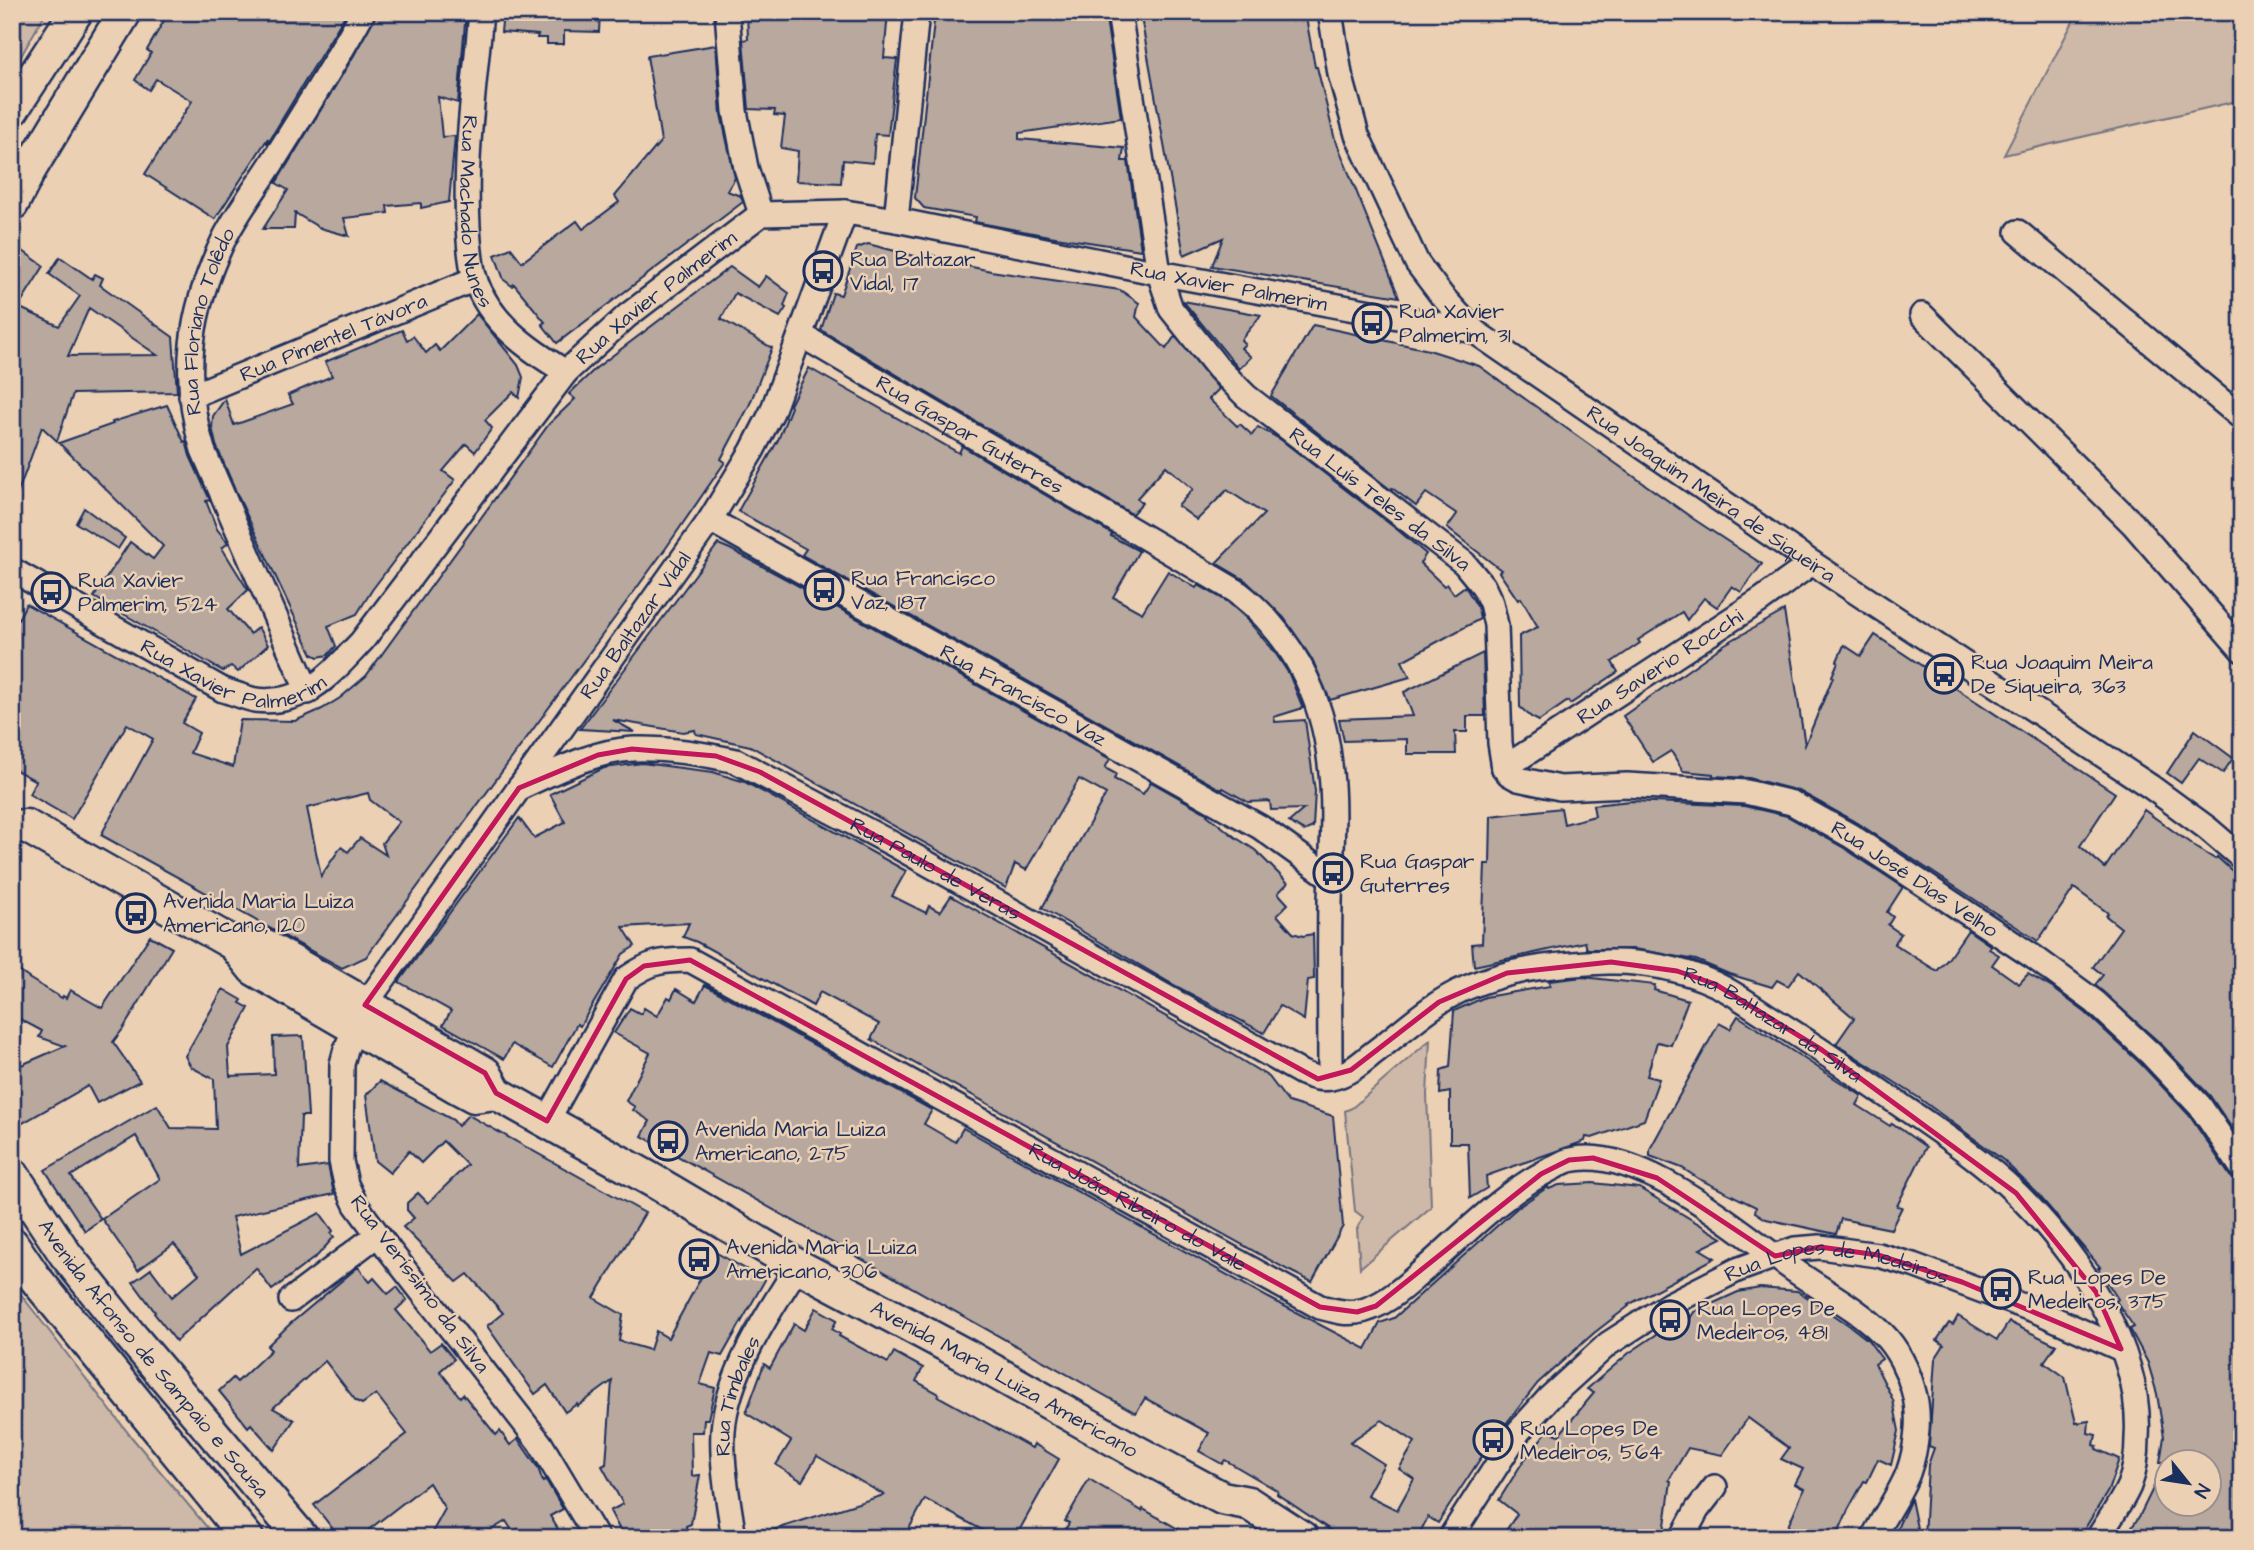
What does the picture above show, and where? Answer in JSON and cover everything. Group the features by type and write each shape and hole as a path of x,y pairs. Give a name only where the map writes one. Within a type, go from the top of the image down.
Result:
{"main road":[{"path":"12,110 76,12"},
{"path":"12,204 30,169 125,12"},
{"name":"Avenida Maria Luiza Americano","path":"17,820 234,944 266,947 474,1096 496,1093 798,1266 1222,1498 1248,1503 1301,1538"},
{"name":"Avenida Afonso de Sampaio e Sousa","path":"12,1174 66,1255 212,1434 303,1538"},
{"name":"Avenida Afonso de Sampaio e Sousa","path":"12,1244 35,1278 247,1538"},
{"name":"Avenida Maria Luiza Americano","path":"1222,1498 1237,1521 1263,1538"}],"street":[{"name":"Rua Floriano Tolêdo","path":"308,692 203,450 191,396 190,361 193,331 203,288 225,238 363,12"},
{"name":"Rua Machado Nunes","path":"481,12 468,155 467,207 475,279 488,306 515,336 540,357 566,372"},
{"path":"727,12 736,111 746,168 761,214"},
{"path":"896,220 917,12"},
{"name":"Rua Luís Teles da Silva","path":"1119,12 1159,274 1171,309 1218,369 1246,396 1464,563 1483,586 1491,603 1496,625 1500,743 1504,768"},
{"name":"Rua Joaquim Meira de Siqueira","path":"1330,12 1340,74 1362,147 1417,262 1442,296 1474,331 1812,564 2151,787 2207,828 2242,858"},
{"name":"Rua Xavier Palmerim","path":"12,570 223,690 254,699 279,701 308,692 362,641 566,372 627,316 761,214 845,212 896,220 1159,274 1474,331"},
{"name":"Rua Baltazar Vidal","path":"360,1016 710,520 752,451 772,412 802,335 845,212"},
{"path":"2018,232 2242,418"},
{"name":"Rua Pimentel Távora","path":"191,396 475,279"},
{"path":"1922,315 2133,524 2242,649"},
{"name":"Rua Gaspar Guterres","path":"802,335 1236,591 1272,623 1290,647 1310,683 1323,724 1330,764 1333,808 1330,877 1330,1078"},
{"name":"Rua Francisco Vaz","path":"710,520 1260,827 1330,877"},
{"name":"Rua Saverio Rocchi","path":"1504,768 1812,564"},
{"name":"Rua Paulo de Veras","path":"519,788 598,755 632,749 736,761 891,843 1301,1073 1318,1079 1330,1078"},
{"name":"Rua José Dias Velho","path":"1504,768 1518,779 1560,788 1627,785 1746,792 1792,803 1851,836 2035,958 2095,1002 2151,1054 2200,1106 2242,1168"},
{"name":"Rua João Ribeiro do Vale","path":"547,1121 626,979 644,966 667,960 690,960 1320,1307 1337,1312 1357,1312 1376,1306 1403,1288 1506,1198 1541,1174 1569,1160 1593,1158 1618,1162 1657,1178 1707,1208 1844,1302 1884,1334 1899,1356 1914,1390 1917,1419 1914,1449 1907,1474 1873,1538"},
{"name":"Rua Baltazar da Silva","path":"1330,1078 1351,1070 1439,1002 1465,988 1507,973 1551,966 1611,962 1677,971 1715,984 1822,1050 1972,1157 2016,1193 2041,1219 2084,1274 2096,1292 2122,1349"},
{"name":"Rua Veríssimo da Silva","path":"360,1016 342,1064 341,1161 346,1184 356,1205 377,1235 540,1443 597,1538"},
{"path":"291,1300 377,1235"},
{"name":"Rua Lopes de Medeiros","path":"1450,1538 1519,1431 1549,1398 1608,1344 1670,1304 1737,1270 1795,1249 1820,1247 1878,1255 1962,1282 2122,1349"},
{"name":"Rua Timbales","path":"734,1538 727,1499 723,1443 726,1416 744,1360 770,1310 798,1266"},
{"path":"2098,1538 2129,1484 2137,1455 2138,1419 2134,1384 2122,1349"},
{"path":"1682,1538 1697,1510 1715,1487"}],"highlighted area":[{"path":"632,749 716,756 760,772 1318,1079 1351,1070 1439,1002 1507,973 1611,962 1677,971 1715,984 1822,1050 2016,1193 2096,1292 2121,1349 1962,1282 1878,1255 1820,1247 1775,1256 1657,1178 1593,1158 1569,1160 1541,1174 1376,1306 1357,1312 1320,1307 690,960 644,966 626,979 547,1121 496,1093 485,1073 365,1005 519,788 598,755"}],"shaded area":[{"path":"12,12 46,12 12,72"},
{"path":"2078,12 2242,12 2242,130 2237,101 2004,155"},
{"path":"1430,1040 1427,1094 1431,1207 1360,1268 1357,1229 1363,1217 1355,1211 1345,1111 1352,1108"},
{"path":"12,1283 129,1434 216,1538 12,1538"}],"building":[{"path":"169,12 347,12 267,144 268,138 215,219 145,174 192,101 156,79 149,90 135,80 151,53 147,50"},
{"path":"377,12 466,12 458,103 438,97 442,137 455,136 449,202 421,208 421,203 387,206 388,213 344,218 349,236 320,228 295,213 294,229 263,229 288,190 276,183 353,57"},
{"path":"503,12 600,12 599,32 564,31 564,44 547,44 547,38 537,38 538,35 501,32"},
{"path":"747,12 765,12 765,15 813,20 813,12 888,12 884,58 897,59 888,135 875,134 873,163 843,160 841,183 796,181 798,151 781,148 785,116 774,115 775,110 749,109 743,40 748,39"},
{"path":"935,12 1105,12 1121,118 1019,133 1019,139 1124,148 1122,161 1128,161 1141,250 975,222 976,217 924,208 915,198"},
{"path":"1140,12 1305,12 1315,67 1334,136 1399,297 1212,266 1223,238 1184,255"},
{"path":"716,45 721,114 735,178 727,191 741,196 743,202 557,343 542,324 545,322 514,284 512,286 504,280 495,255 511,248 522,262 577,221 583,229 619,202 615,196 661,141 647,56"},
{"path":"13,244 44,266 18,307 59,326 80,296 49,274 60,257 92,279 95,274 103,278 100,285 173,337 177,392 73,394 57,441 42,427 12,503","holes":["89,308 157,355 68,356"]},
{"path":"868,244 930,260 932,255 953,263 991,271 1120,290 1139,303 1136,317 1166,349 1175,336 1219,389 1209,399 1237,426 1240,424 1252,435 1258,427 1280,439 1399,531 1426,554 1420,563 1444,586 1447,584 1454,594 1465,586 1478,608 1480,619 1402,661 1410,677 1330,700 1313,661 1284,618 1245,580 1216,563 1264,514 1227,490 1197,520 1178,506 1193,489 1166,466 1137,498 1142,503 1132,514 821,330 833,293 841,295 857,248"},
{"path":"730,267 758,287 766,276 789,293 784,306 786,308 780,317 735,293 721,319 772,348 749,406 721,459 725,462 666,548 366,957 342,968 101,835 153,739 127,724 72,819 29,794 36,781 12,768 12,631 26,604 196,699 182,723 199,733 190,753 233,767 240,720 295,721 340,698 366,676 549,424 575,399 569,394 596,368","holes":["368,793 370,800 399,822 382,843 386,855 360,838 348,852 341,847 321,876 307,808"]},
{"path":"1183,301 1261,315 1241,340 1245,344 1241,348 1251,357 1239,369"},
{"path":"477,314 518,365 523,377 519,398 513,392 485,420 492,428 475,452 466,444 443,471 455,480 357,614 328,626 336,646 328,655 318,657 312,654 236,492 216,445 212,427 213,416 225,399 234,425 293,404 288,395 332,376 325,362 402,330 407,340 413,336 426,353 435,345 440,351"},
{"path":"1313,325 1429,350 1479,366 1695,520 1762,564 1741,592 1732,586 1717,607 1704,598 1687,620 1682,612 1638,640 1640,643 1612,662 1618,672 1539,721 1531,717 1520,707 1519,636 1538,627 1521,598 1518,600 1499,572 1501,570 1447,528 1457,514 1426,493 1416,506 1392,488 1391,490 1271,396"},
{"path":"809,368 959,453 962,446 1139,551 1113,597 1142,613 1168,571 1196,588 1198,585 1228,602 1246,618 1289,674 1303,708 1274,717 1275,722 1305,720 1315,791 1313,827 1304,831 1289,822 1304,809 1271,810 1270,801 1248,802 1223,788 1222,790 802,555 806,549 738,511 778,440 790,405"},
{"path":"167,405 184,442 186,441 210,500 206,501 217,529 228,543 222,548 248,590 228,609 250,634 258,627 268,645 238,672 231,666 223,671 94,597 130,542 153,559 163,546 59,443 113,424 112,422"},
{"path":"84,508 125,538 118,549 76,523"},
{"path":"718,544 1110,759 1105,768 1116,774 1114,779 1143,794 1151,782 1208,814 1255,850 1288,883 1278,893 1288,904 1277,915 1293,933 1303,936 1313,934 1314,979 1308,980 1304,1020 1280,1006 1264,1033 1172,984 1042,908 1106,794 1079,779 1026,870 1015,864 1006,888 750,746 696,734 695,730 683,732 613,720 635,732 580,729"},
{"path":"1784,611 1805,745 1844,645 1861,656 1875,635 2115,793 2080,846 2105,868 2144,810 2197,848 2215,859 2217,857 2242,880 2242,1143 2210,1096 2161,1044 2095,985 2103,975 2093,967 2121,928 2106,916 2108,913 2074,888 2038,941 1859,824 1799,791 1749,778 1683,771 1671,751 1653,762 1623,716 1725,644"},
{"path":"1483,653 1485,716 1467,716 1467,732 1455,732 1456,754 1407,754 1407,739 1344,741 1339,719 1413,716 1404,692"},
{"path":"2195,730 2233,758 2223,773 2199,758 2181,783 2167,773"},
{"path":"642,763 713,772 745,782 906,871 892,896 926,913 929,906 940,912 951,896 1269,1077 1288,1102 1333,1116 1343,1226 1312,1282 871,1039 879,1024 820,992 813,1006 697,942 683,937 689,923 623,927 635,946 623,954 580,1026 577,1024 553,1067 512,1044 504,1059 443,1025 451,1011 399,982 519,818 534,838 565,822 550,794 604,768"},
{"path":"1631,801 1744,806 1787,816 1844,848 1903,887 1887,912 1893,917 1888,925 1901,934 1894,944 1937,971 1968,930 1999,955 1992,965 2019,984 2028,974 2086,1013 2141,1064 2189,1115 2230,1176 2242,1182 2242,1499 2239,1512 2242,1513 2242,1538 2125,1538 2152,1491 2152,1518 2222,1518 2222,1448 2162,1448 2164,1437 2157,1394 2148,1363 2130,1329 2134,1327 2116,1301 2118,1299 2098,1268 2100,1267 2036,1192 2003,1160 1919,1098 1836,1044 1854,1018 1799,971 1788,986 1777,980 1772,987 1729,974 1696,960 1634,949 1587,949 1585,942 1474,966 1472,944 1482,943 1485,864 1490,864 1491,816 1561,808 1564,824 1595,816 1593,805"},
{"path":"150,936 172,948 113,1042 140,1081 97,1103 88,1086 19,1125 12,1110 12,1069 65,1046 39,1037 42,1031 12,1015 12,966 62,998 66,998 70,990 102,1008"},
{"path":"1583,977 1655,985 1654,990 1688,1000 1671,1045 1657,1042 1647,1076 1659,1079 1644,1120 1592,1138 1586,1137 1585,1141 1486,1176 1487,1188 1470,1198 1468,1143 1450,1143 1450,1092 1440,1094 1441,1070 1450,1067 1454,1011 1485,997 1550,986 1549,981"},
{"path":"705,985 932,1110 924,1124 955,1142 963,1128 1366,1349 1380,1323 1394,1318 1517,1208 1548,1187 1593,1183 1639,1188 1722,1238 1700,1249 1715,1258 1628,1305 1538,1383 1490,1444 1438,1523 1428,1517 1417,1538 1342,1538 1277,1494 1278,1491 1225,1460 1222,1464 1199,1451 1209,1433 1145,1398 1136,1413 642,1136 650,1121 633,1110 635,1107 626,1101 650,1053 614,1033 630,1008 641,1014 644,1008 657,1016 676,989 696,1001","holes":["1382,1420 1415,1442 1399,1469 1414,1479 1397,1510 1367,1495 1384,1464 1350,1442"]},
{"path":"223,989 242,1000 240,1003 249,1008 228,1047 230,1076 274,1074 273,1037 303,1036 308,1116 301,1116 299,1169 328,1165 334,1194 232,1217 241,1254 320,1213 333,1231 331,1233 334,1237 318,1255 272,1290 256,1268 176,1341 133,1282 151,1269 172,1297 199,1274 174,1244 138,1270 102,1219 160,1179 136,1136 71,1176 101,1219 85,1231 45,1170 157,1105 171,1128 216,1129 214,1079 191,1067 185,1056"},
{"path":"1738,1016 1862,1096 1857,1105 1890,1126 1892,1123 1926,1147 1897,1206 1902,1207 1891,1229 1841,1219 1836,1234 1766,1219 1755,1212 1756,1207 1682,1168 1650,1156 1650,1149 1719,1023 1730,1029"},
{"path":"380,1081 453,1120 458,1126 468,1115 645,1213 594,1298 623,1315 619,1341 650,1350 656,1331 668,1338 715,1252 765,1280 722,1356 711,1353 700,1384 715,1388 708,1419 704,1419 703,1432 691,1432 692,1476 700,1475 691,1524 686,1526 687,1538 624,1538 610,1511 623,1504 602,1466 606,1464 612,1381 578,1406 577,1404 565,1412 547,1385 535,1394 487,1326 503,1313 468,1274 457,1282 403,1227 414,1218 407,1210 407,1203 418,1193 428,1203 467,1165 443,1141 421,1163 409,1151 390,1173 375,1161 366,1095"},
{"path":"358,1267 370,1282 374,1278 388,1294 397,1287 407,1300 396,1310 430,1351 441,1343 454,1359 440,1371 460,1397 463,1394 496,1435 500,1431 510,1445 518,1439 538,1468 543,1482 546,1480 563,1509 550,1516 558,1529 542,1538 523,1538 518,1529 513,1532 506,1521 478,1538 429,1538 445,1509 429,1483 358,1538 340,1538 314,1505 407,1434 376,1394 362,1404 356,1401 325,1361 273,1408 294,1420 274,1450 251,1424 248,1427 219,1391 233,1378 237,1382 271,1350 267,1346 290,1324"},
{"path":"1760,1288 1797,1291 1868,1340 1882,1359 1875,1364 1893,1400 1899,1431 1891,1465 1878,1459 1867,1482 1864,1481 1848,1510 1836,1538 1783,1538 1804,1489 1795,1484 1803,1469 1781,1459 1789,1448 1748,1418 1722,1455 1688,1448 1669,1480 1664,1533 1652,1530 1651,1538 1501,1538 1517,1514 1499,1500 1522,1463 1548,1430 1559,1435 1594,1393 1587,1389 1629,1353 1666,1328 1679,1336 1694,1312 1738,1292"},
{"path":"816,1308 837,1320 832,1329 840,1334 839,1336 888,1363 894,1352 923,1368 916,1381 939,1394 938,1396 1032,1448 1034,1444 1059,1459 1015,1538 997,1538 925,1499 904,1538 761,1538 760,1534 884,1495 817,1456 802,1481 776,1465 791,1441 746,1413 764,1364 770,1368 794,1324 804,1330"},
{"path":"1958,1316 1997,1340 2009,1322 2056,1345 2044,1362 2065,1377 2076,1423 2089,1421 2088,1433 2096,1435 2096,1449 2119,1459 2108,1491 2079,1538 1924,1538 1928,1465 1934,1448 1929,1446 1935,1359 1944,1345 1937,1340 1949,1323 1953,1325"},
{"path":"1089,1479 1194,1538 1061,1538 1069,1523 1065,1521"},
{"path":"1911,1499 1919,1538 1893,1538 1900,1522"}],"place":[{"name":"Rua Baltazar Vidal, 17","path":"823,271"},
{"name":"Rua Xavier Palmerim, 31","path":"1372,323"},
{"name":"Rua Francisco Vaz, 187","path":"824,590"},
{"name":"Rua Xavier Palmerim, 524","path":"51,592"},
{"name":"Rua Joaquim Meira De Siqueira, 363","path":"1944,674"},
{"name":"Rua Gaspar Guterres","path":"1333,873"},
{"name":"Avenida Maria Luiza Americano, 120","path":"136,913"},
{"name":"Avenida Maria Luiza Americano, 275","path":"668,1141"},
{"name":"Avenida Maria Luiza Americano, 306","path":"699,1259"},
{"name":"Rua Lopes De Medeiros, 375","path":"2001,1289"},
{"name":"Rua Lopes De Medeiros, 481","path":"1670,1320"},
{"name":"Rua Lopes De Medeiros, 564","path":"1493,1440"}]}
